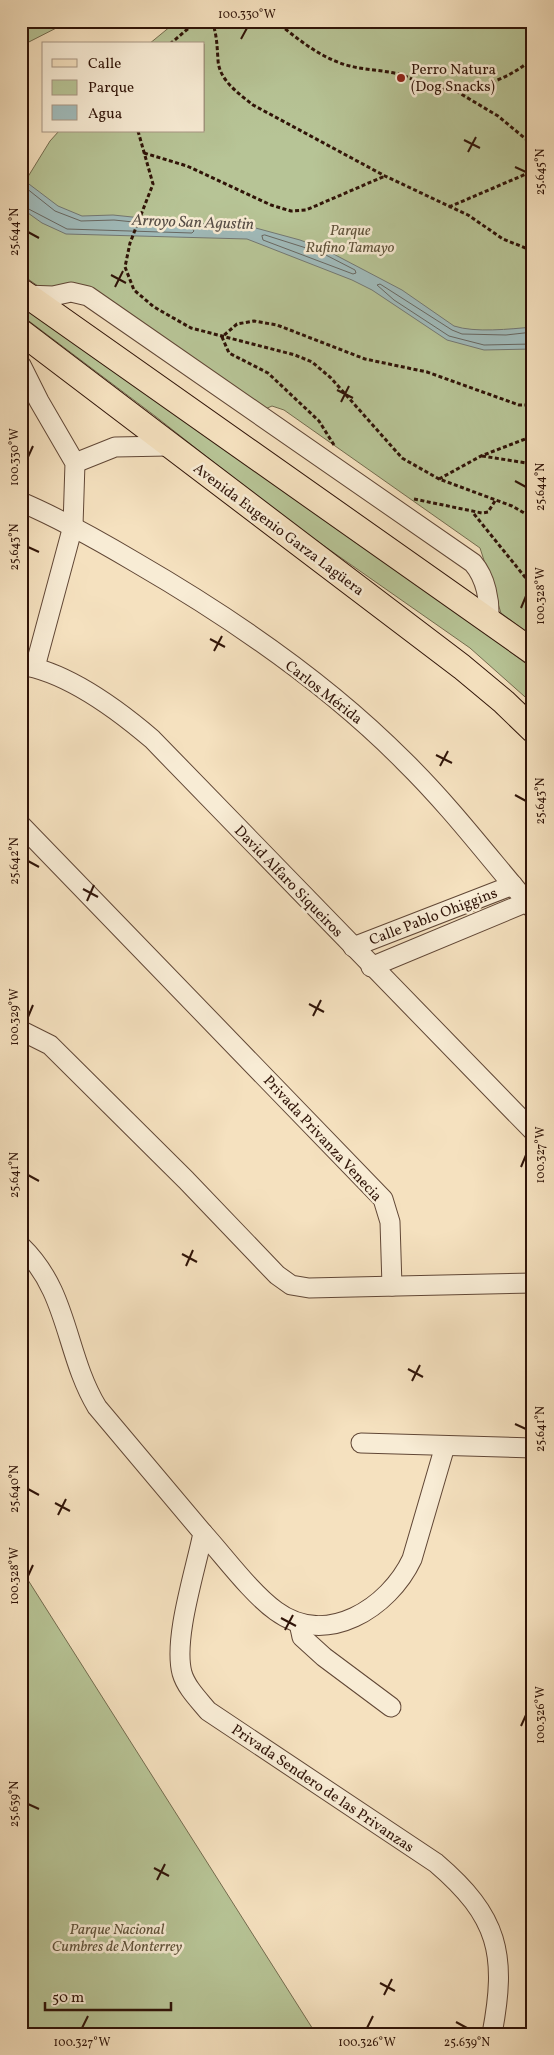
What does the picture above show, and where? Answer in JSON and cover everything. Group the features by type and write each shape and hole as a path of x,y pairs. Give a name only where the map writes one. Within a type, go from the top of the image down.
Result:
{"main road":[{"path":"24,293 533,652"},
{"name":"Avenida Eugenio Garza Lagüera","path":"21,332 168,446 462,667 504,702 533,730"}],"street":[{"path":"24,293 53,296 71,292 88,296 473,563 483,580 490,605 489,620"},
{"path":"21,365 39,401 75,463 73,526 28,666"},
{"path":"75,463 115,447 168,446"},
{"name":"Carlos Mérida","path":"21,502 73,526 211,609 323,689 403,759 438,795 530,906"},
{"name":"David Alfaro Siqueiros","path":"28,666 98,699 152,740 371,967 533,1131"},
{"name":"Privada Privanza Venecia","path":"21,826 383,1199 390,1222 392,1286"},
{"name":"Calle Pablo Ohiggins","path":"353,947 513,885"},
{"name":"Calle Pablo Ohiggins","path":"371,967 530,906"},
{"path":"24,1032 50,1045 186,1180 276,1275 284,1281 299,1287 309,1288 533,1284"},
{"path":"21,1246 39,1266 58,1300 86,1389 97,1407 203,1532 262,1598 276,1611 299,1624 323,1626 345,1622 364,1613 396,1587 412,1558 446,1446"},
{"path":"361,1443 533,1448"},
{"name":"Privada Sendero de las Privanzas","path":"203,1532 180,1648 182,1673 192,1693 208,1711 436,1863 459,1883 476,1904 489,1925 496,1948 500,1984 492,2034"},
{"path":"299,1624 302,1637 324,1657 391,1707"}],"path":[{"path":"172,42 197,21"},
{"path":"212,21 216,31 218,62 222,75 234,90 253,105 385,176 468,215 503,239 533,251"},
{"path":"274,21 315,50 342,64 389,72 429,87 456,91 498,116 533,145"},
{"path":"520,21 533,30"},
{"path":"456,91 486,83 519,70 533,58"},
{"path":"138,132 153,184 130,243 125,267 134,290 154,307 191,328 295,355 312,362 331,378 402,458 439,479 495,500 533,518"},
{"path":"144,153 187,166 271,205 291,211 306,210 385,176"},
{"path":"449,206 533,171"},
{"path":"222,337 237,324 254,321 277,325 365,359 427,372 519,405 533,405"},
{"path":"222,337 229,353 268,373 318,421 330,436 334,446 333,465"},
{"path":"439,479 481,456 533,436"},
{"path":"481,456 533,464"},
{"path":"394,508 409,498 473,513 488,512 495,500"},
{"path":"473,513 533,587"}],"green space":[{"path":"21,21 70,21 21,46"},
{"name":"Parque Rufino Tamayo","path":"177,21 533,21 533,637 501,613 480,548 284,410 272,406 263,410 111,306 45,291 21,274 21,188 50,141 58,132 205,132 205,42 151,42"},
{"path":"21,304 483,631 533,669 533,704 470,648 287,520 155,416 21,315"},
{"name":"Parque Nacional Cumbres de Monterrey","path":"21,1569 316,2034 21,2034"}],"water":[{"path":"21,178 58,206 82,216 113,215 252,227 300,240 324,249 402,290 454,326 482,330 533,327 533,349 484,350 447,340 372,290 352,280 247,239 66,234 42,223 21,208"}],"place":[{"name":"Perro Natura (Dog Snacks)","path":"401,78"}],"water label":[{"name":"Arroyo San Agustin","path":"193,221"}]}
